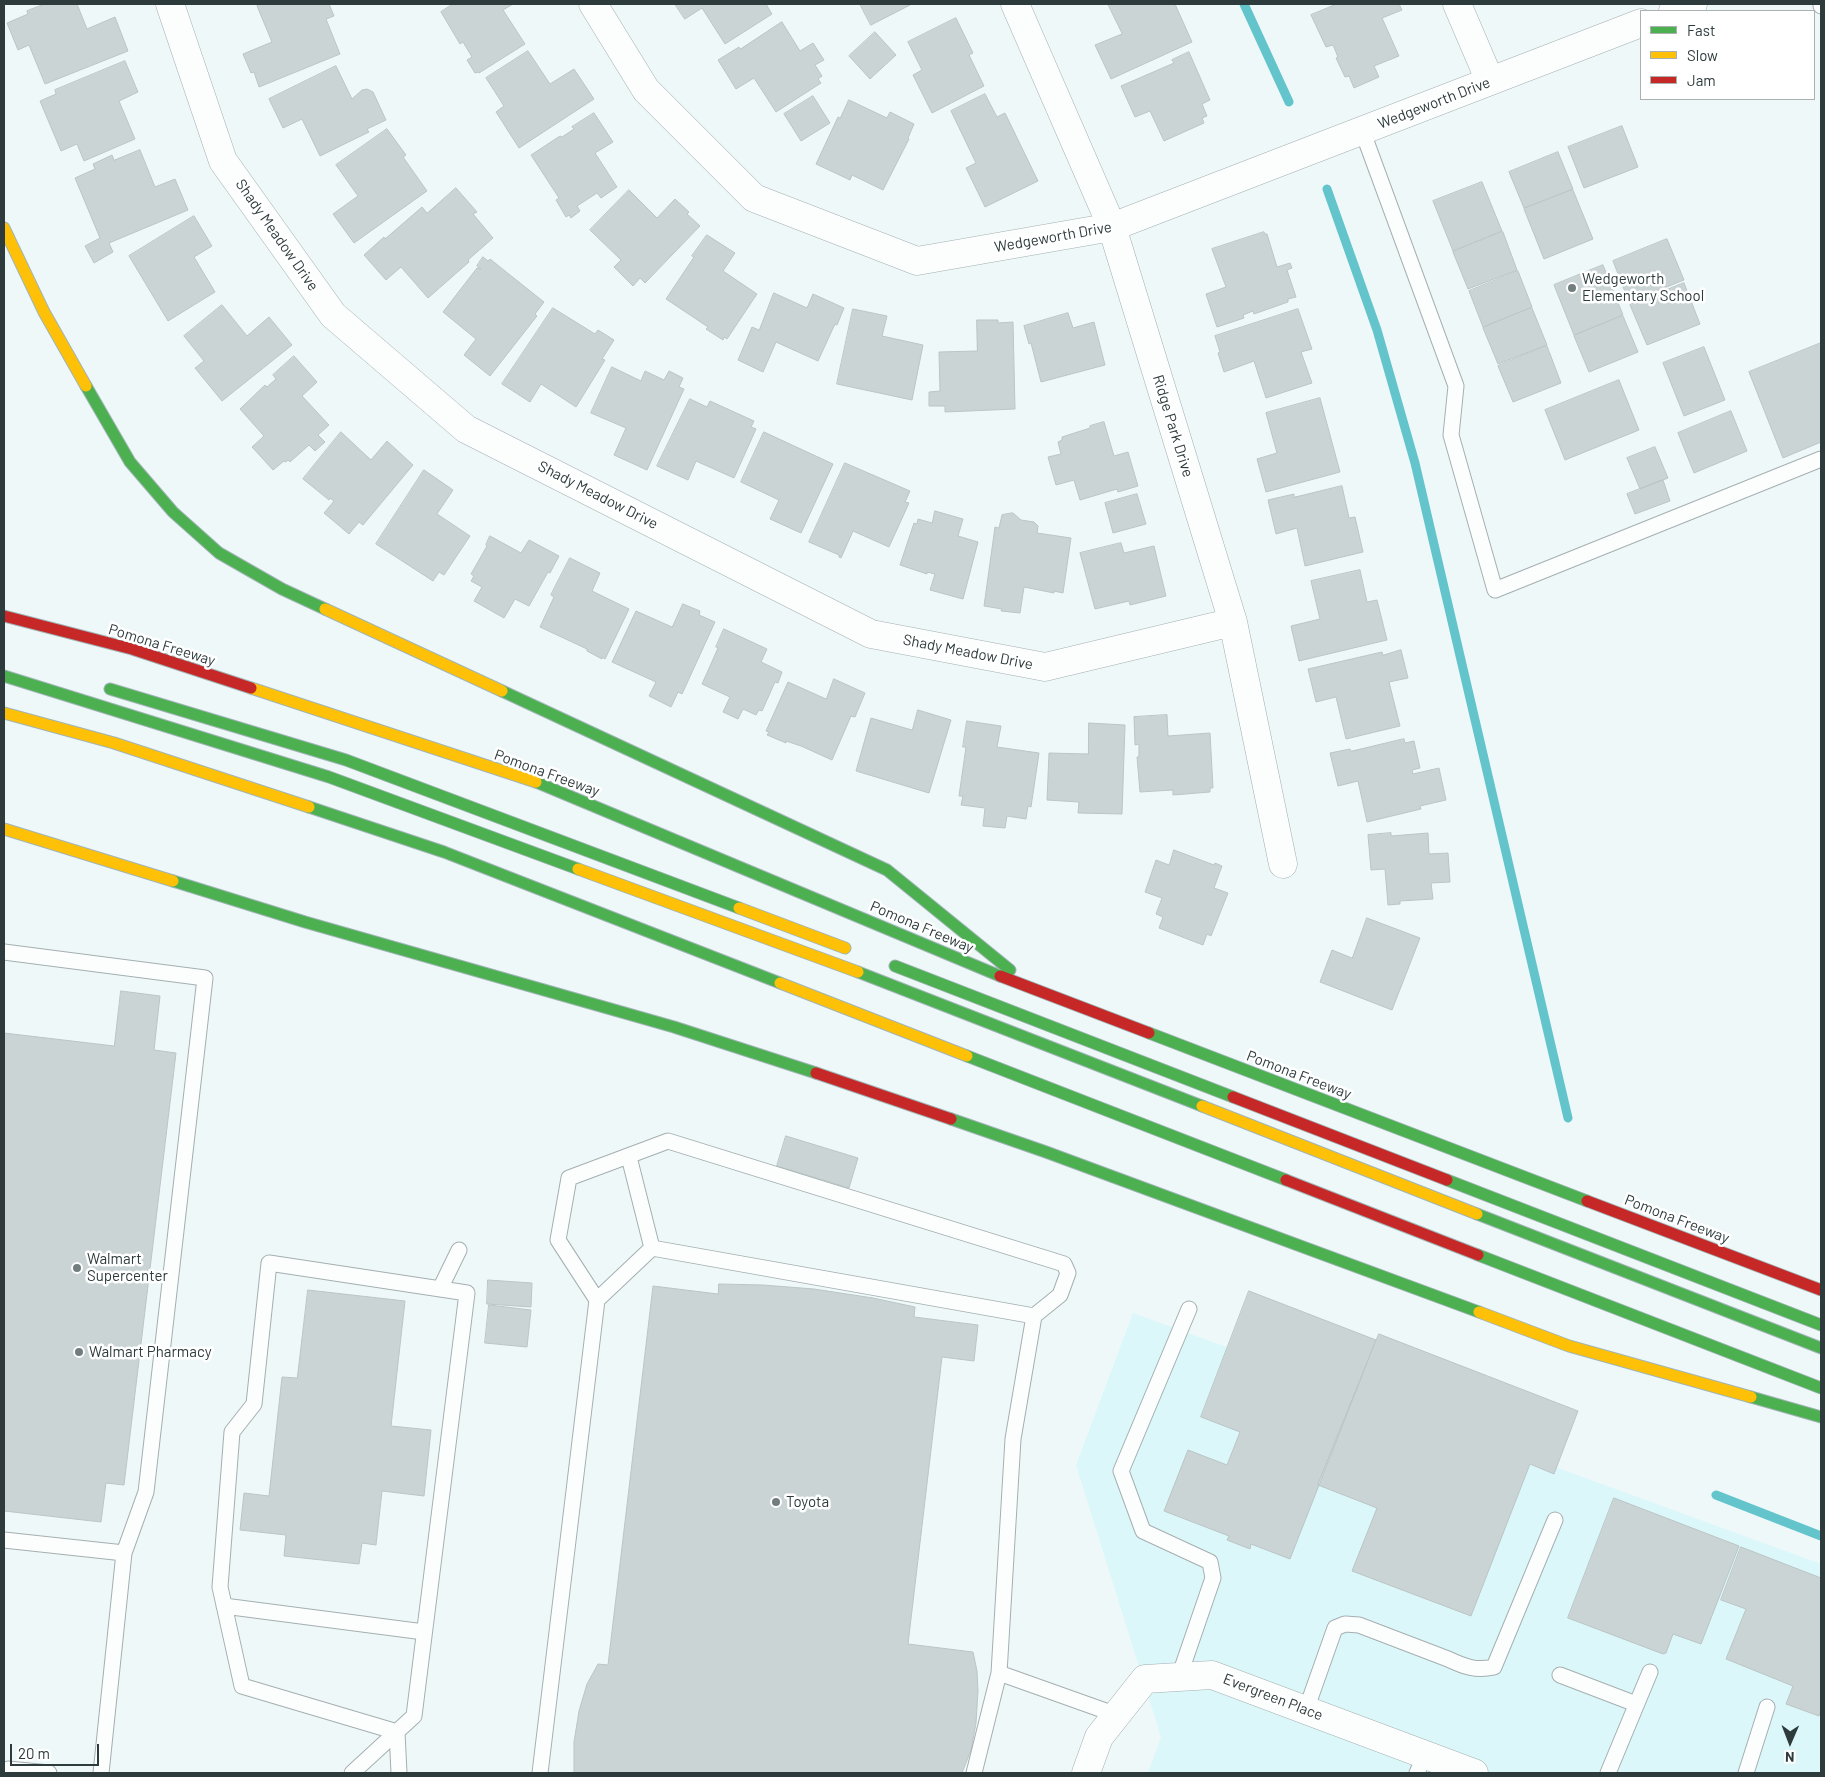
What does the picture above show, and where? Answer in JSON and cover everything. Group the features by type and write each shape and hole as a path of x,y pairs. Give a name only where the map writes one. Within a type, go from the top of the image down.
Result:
{"highway":[{"path":"4,228 44,312 130,462 173,512 220,553 282,589 888,870 1032,989"},
{"name":"Pomona Freeway","path":"4,616 132,649 541,784 1032,989 1821,1290"},
{"path":"4,676 329,777 862,974 1821,1348"},
{"path":"103,686 346,760 858,953"},
{"path":"4,713 114,743 444,852 1821,1388"},
{"path":"4,829 305,922 674,1027 898,1100 1046,1152 1570,1346 1821,1418"},
{"path":"886,963 1821,1325"}],"street":[{"name":"Shady Meadow Drive","path":"170,4 224,161 333,314 466,429 871,634 1045,667 1233,622"},
{"name":"Wedgeworth Drive","path":"593,4 646,90 754,198 917,261 1112,227 1640,23"},
{"name":"Ridge Park Drive","path":"1015,4 1112,227 1233,622 1283,864"},
{"path":"1457,4 1490,81"},
{"path":"1676,10 1693,4"},
{"name":"Evergreen Place","path":"1086,1773 1099,1737 1145,1679 1212,1674 1306,1710 1421,1764 1474,1773"}],"lane":[{"path":"1362,130 1456,386 1451,435 1495,590 1821,459"},
{"path":"4,952 205,978 146,1492 124,1552 101,1773"},
{"path":"597,1300 558,1240 569,1178 668,1141 1064,1264 1068,1273 1060,1295 1034,1316 1013,1439 999,1673 974,1773"},
{"path":"629,1157 652,1248"},
{"path":"540,1773 597,1300 652,1248"},
{"path":"652,1248 1034,1316"},
{"path":"440,1289 459,1250"},
{"path":"352,1773 397,1732 414,1716 467,1293 269,1263 254,1404 232,1432 220,1587 242,1686 397,1732"},
{"path":"1179,1677 1213,1578 1210,1562 1143,1531 1121,1471 1189,1309"},
{"path":"1306,1710 1335,1628 1345,1624 1359,1625 1448,1658 1459,1665 1480,1670 1494,1667 1555,1520"},
{"path":"4,1540 124,1552"},
{"path":"224,1606 424,1632"},
{"path":"1608,1773 1650,1672"},
{"path":"999,1673 1117,1714"},
{"path":"1560,1675 1636,1704"},
{"path":"1746,1773 1767,1707"},
{"path":"397,1732 399,1773"},
{"path":"8,1769 49,1773"}],"shaded area":[{"path":"1133,1313 1821,1564 1821,1773 1148,1773 1161,1737 1076,1465"}],"building":[{"path":"45,4 77,4 87,29 115,17 128,51 45,84 29,45 18,50 7,23 28,14 27,11"},
{"path":"263,4 329,4 334,16 326,19 340,54 259,87 254,72 251,73 243,54 272,42 257,6"},
{"path":"453,4 513,4 503,10 525,44 479,73 475,73 467,60 472,57 463,42 460,44 441,12"},
{"path":"675,4 766,4 772,14 725,44 702,8 685,19"},
{"path":"860,4 912,4 871,25"},
{"path":"1108,4 1175,4 1192,42 1111,79 1095,45 1122,34"},
{"path":"1337,4 1399,4 1402,10 1382,18 1399,56 1374,66 1379,77 1354,88 1349,76 1345,77 1336,58 1338,57 1333,45 1326,47 1311,15"},
{"path":"956,18 973,53 969,55 984,86 932,113 913,75 922,70 908,42"},
{"path":"782,22 800,51 813,43 824,60 815,65 822,76 818,79 821,83 776,112 754,78 736,89 718,60 739,47 740,49"},
{"path":"875,32 896,55 870,79 849,56"},
{"path":"528,51 550,84 574,69 594,99 519,148 496,112 504,106 486,78"},
{"path":"1189,52 1210,100 1202,104 1207,116 1202,118 1204,123 1164,141 1150,111 1135,117 1121,86 1174,63 1172,60"},
{"path":"125,61 138,92 119,101 135,139 84,161 77,144 61,151 40,101 56,94 55,90"},
{"path":"336,66 352,99 362,90 367,89 373,92 386,120 367,129 369,132 320,156 302,119 283,128 269,99"},
{"path":"985,94 997,117 1005,113 1038,181 985,207 966,168 976,163 951,111"},
{"path":"813,96 830,123 801,141 784,114"},
{"path":"849,100 887,118 890,112 914,124 909,139 883,190 852,175 850,180 816,164 838,117 840,118"},
{"path":"594,113 613,142 595,153 617,187 601,198 597,193 577,206 580,211 571,218 569,215 566,217 556,200 559,198 531,155 574,129 572,127"},
{"path":"1622,126 1638,167 1584,188 1568,147"},
{"path":"387,129 406,155 403,157 427,191 354,243 333,214 358,196 336,165"},
{"path":"140,150 155,187 175,179 188,210 109,243 113,252 94,263 85,246 100,238 75,178 95,169 93,164 112,155 114,160"},
{"path":"1558,152 1573,189 1524,208 1509,172"},
{"path":"1482,182 1502,231 1453,251 1433,201"},
{"path":"456,188 477,212 473,214 493,238 428,298 401,267 386,280 364,255 422,207 427,213"},
{"path":"629,190 657,218 675,199 700,226 645,283 640,278 633,286 614,267 621,260 590,230"},
{"path":"1573,190 1593,239 1544,259 1524,209"},
{"path":"194,216 212,246 194,257 215,292 168,321 129,256"},
{"path":"1264,232 1267,234 1277,267 1290,263 1292,268 1287,270 1296,297 1288,299 1288,302 1254,314 1253,311 1243,315 1244,318 1217,327 1206,294 1226,287 1212,249"},
{"path":"1503,232 1517,270 1468,289 1453,252"},
{"path":"707,235 735,253 723,271 757,294 727,339 724,337 723,340 706,329 708,327 666,299"},
{"path":"1667,239 1684,280 1629,302 1613,261"},
{"path":"483,257 488,261 490,259 544,302 535,314 537,316 490,376 464,355 476,339 443,312 477,268 481,269 477,266"},
{"path":"1603,265 1623,315 1574,335 1554,285"},
{"path":"1518,271 1532,307 1483,327 1469,291"},
{"path":"1684,283 1700,324 1647,345 1630,305"},
{"path":"774,293 807,308 813,294 844,308 818,361 776,342 763,372 738,360 752,327 759,330"},
{"path":"222,305 247,336 269,317 292,345 222,401 195,368 204,361 184,336"},
{"path":"553,308 595,334 598,330 614,340 602,359 605,360 576,407 541,384 530,402 502,384"},
{"path":"1532,308 1547,345 1498,364 1483,328"},
{"path":"853,309 887,316 882,336 923,345 912,400 837,384"},
{"path":"1298,309 1312,349 1301,352 1312,383 1266,398 1254,361 1224,372 1215,336"},
{"path":"1068,313 1073,328 1094,322 1105,365 1041,382 1031,343 1029,344 1024,326"},
{"path":"1623,316 1638,352 1589,372 1574,336"},
{"path":"977,320 998,320 998,323 1013,322 1015,409 945,412 945,406 929,406 929,392 940,391 939,352 977,351"},
{"path":"1821,343 1821,442 1783,458 1749,372"},
{"path":"1547,346 1561,383 1513,402 1498,366"},
{"path":"1704,347 1725,400 1684,416 1663,363"},
{"path":"294,356 317,382 302,396 329,425 318,435 325,442 315,451 309,445 290,462 288,460 284,461 273,470 252,447 264,436 240,409 265,385 267,387 276,379 273,375"},
{"path":"612,367 641,381 645,371 664,380 669,371 683,378 679,387 684,389 647,470 614,455 626,428 591,413"},
{"path":"1619,380 1639,430 1565,460 1545,410"},
{"path":"1320,398 1340,472 1266,492 1257,459 1277,453 1266,413"},
{"path":"690,399 707,407 710,401 754,421 751,427 756,429 734,478 696,461 688,480 657,466"},
{"path":"1731,411 1747,451 1694,473 1678,433"},
{"path":"1104,422 1114,456 1128,452 1138,486 1118,492 1117,489 1080,500 1074,480 1056,485 1048,457 1061,454 1058,442 1062,440 1062,437"},
{"path":"341,432 371,460 387,441 413,465 363,525 359,522 349,534 324,513 334,501 330,498 329,500 303,479"},
{"path":"764,432 833,464 801,533 770,519 779,500 741,482"},
{"path":"1655,447 1668,478 1640,489 1627,458"},
{"path":"845,463 910,491 905,502 909,503 889,547 853,531 841,558 839,555 809,542"},
{"path":"424,470 453,490 437,514 470,536 444,575 439,572 433,581 376,544"},
{"path":"1663,480 1670,501 1635,514 1627,494"},
{"path":"1342,486 1349,518 1355,517 1363,552 1305,566 1297,528 1276,534 1268,500 1294,494 1294,497"},
{"path":"1137,494 1146,524 1113,533 1105,503"},
{"path":"935,511 963,519 958,536 978,542 963,599 930,590 935,574 927,572 927,574 900,565 914,523 917,524 918,519 932,523"},
{"path":"1013,513 1021,520 1034,522 1038,526 1037,533 1071,538 1063,593 1024,587 1020,613 1001,611 1002,609 984,606 995,527 999,528 1002,515"},
{"path":"490,536 521,553 529,540 559,556 529,606 515,599 504,618 474,601 482,587 471,581 474,576 471,574 487,546"},
{"path":"1121,543 1124,553 1154,546 1166,596 1130,605 1129,601 1095,609 1080,553"},
{"path":"570,558 600,573 592,591 629,609 605,659 540,627 554,597 551,595"},
{"path":"1360,570 1367,602 1377,600 1387,640 1299,661 1291,626 1320,619 1311,581"},
{"path":"683,604 700,611 699,615 715,622 682,694 678,692 671,707 649,696 656,682 612,662 636,611 672,627"},
{"path":"724,629 767,649 761,662 782,672 778,683 775,682 762,711 759,710 756,715 743,709 738,719 723,712 730,697 702,684"},
{"path":"1401,650 1408,678 1389,682 1400,726 1346,739 1336,697 1316,702 1308,669 1382,652 1383,655"},
{"path":"834,679 865,693 855,717 851,716 832,760 801,746 786,741 786,743 767,735 769,732 766,731 788,682 826,699"},
{"path":"918,710 951,720 929,793 856,771 871,718 912,730"},
{"path":"1167,715 1168,736 1210,733 1213,788 1210,788 1210,792 1173,795 1173,790 1140,792 1137,757 1139,757 1139,744 1135,745 1134,717"},
{"path":"967,721 1001,726 997,747 1039,753 1031,807 1028,806 1026,819 1007,816 1005,828 983,826 985,808 961,805 963,796 959,796 966,747 963,747"},
{"path":"1089,723 1125,725 1122,814 1078,813 1079,802 1047,800 1049,753 1088,754"},
{"path":"1404,739 1405,743 1414,741 1420,768 1412,770 1413,774 1439,768 1446,800 1420,806 1421,809 1367,822 1358,781 1338,786 1330,753 1350,749 1351,751"},
{"path":"1391,833 1391,836 1428,833 1429,854 1448,853 1450,882 1431,883 1433,899 1400,901 1400,904 1388,905 1385,869 1371,870 1368,835"},
{"path":"1174,850 1214,865 1215,863 1222,866 1214,888 1228,893 1211,936 1207,934 1203,945 1159,928 1163,917 1156,914 1162,898 1145,892 1156,860 1169,865"},
{"path":"1367,918 1420,938 1392,1010 1320,982 1332,950 1352,958"},
{"name":"Walmart Supercenter","path":"121,991 160,996 154,1050 176,1053 124,1485 106,1483 101,1522 4,1511 4,1033 114,1046"},
{"path":"786,1136 858,1158 849,1188 777,1166"},
{"path":"488,1280 532,1283 531,1307 487,1304"},
{"name":"Toyota","path":"719,1284 814,1289 873,1298 915,1307 914,1317 978,1325 974,1361 942,1357 908,1644 973,1652 977,1671 978,1691 976,1723 971,1750 962,1773 574,1773 574,1742 579,1711 587,1684 598,1664 608,1665 653,1286 718,1294"},
{"path":"308,1290 405,1301 391,1426 431,1430 424,1496 382,1491 376,1545 362,1543 359,1564 284,1556 286,1535 240,1530 244,1493 269,1496 282,1377 297,1378"},
{"path":"1249,1291 1376,1340 1290,1559 1251,1544 1250,1549 1227,1540 1229,1536 1164,1511 1188,1450 1227,1465 1240,1432 1201,1417"},
{"path":"489,1305 531,1310 527,1347 485,1343"},
{"path":"1379,1334 1578,1411 1554,1474 1530,1464 1471,1616 1352,1571 1377,1508 1318,1485"},
{"path":"1614,1498 1739,1546 1701,1644 1673,1634 1666,1653 1663,1654 1568,1618"},
{"path":"1741,1547 1821,1578 1821,1709 1819,1716 1786,1704 1793,1686 1726,1659 1746,1609 1721,1600"}],"waterway":[{"path":"1244,4 1289,102"},
{"path":"1327,189 1377,330 1415,463 1568,1118"},
{"path":"1716,1495 1821,1536"}],"traffic: fast":[{"path":"86,386 130,462 173,512 219,553 282,589 325,609"},
{"path":"4,676 329,777 578,869"},
{"path":"110,689 346,760 739,908"},
{"path":"502,691 887,870 1010,970"},
{"path":"536,782 1000,976"},
{"path":"309,807 444,852 780,983"},
{"path":"173,881 305,922 674,1027 816,1073"},
{"path":"895,966 1233,1097"},
{"path":"858,972 1202,1106"},
{"path":"1149,1033 1587,1201"},
{"path":"967,1056 1286,1180"},
{"path":"951,1119 1046,1152 1479,1312"},
{"path":"1447,1180 1821,1325"},
{"path":"1477,1214 1821,1348"},
{"path":"1478,1255 1821,1388"},
{"path":"1751,1397 1821,1417"}],"traffic: slow":[{"path":"4,228 44,312 86,386"},
{"path":"325,609 502,691"},
{"path":"251,688 536,782"},
{"path":"4,713 114,743 309,807"},
{"path":"4,829 173,881"},
{"path":"578,869 858,972"},
{"path":"739,908 845,948"},
{"path":"780,983 967,1056"},
{"path":"1202,1106 1477,1214"},
{"path":"1479,1312 1569,1346 1751,1397"}],"traffic: jam":[{"path":"4,616 132,649 251,688"},
{"path":"1000,976 1149,1033"},
{"path":"816,1073 951,1119"},
{"path":"1233,1097 1447,1180"},
{"path":"1286,1180 1478,1255"},
{"path":"1587,1201 1821,1290"}],"place":[{"name":"Wedgeworth Elementary School","path":"1572,288"},
{"name":"Walmart Supercenter","path":"77,1268"},
{"name":"Walmart Pharmacy","path":"79,1352"},
{"name":"Toyota","path":"776,1502"}]}
